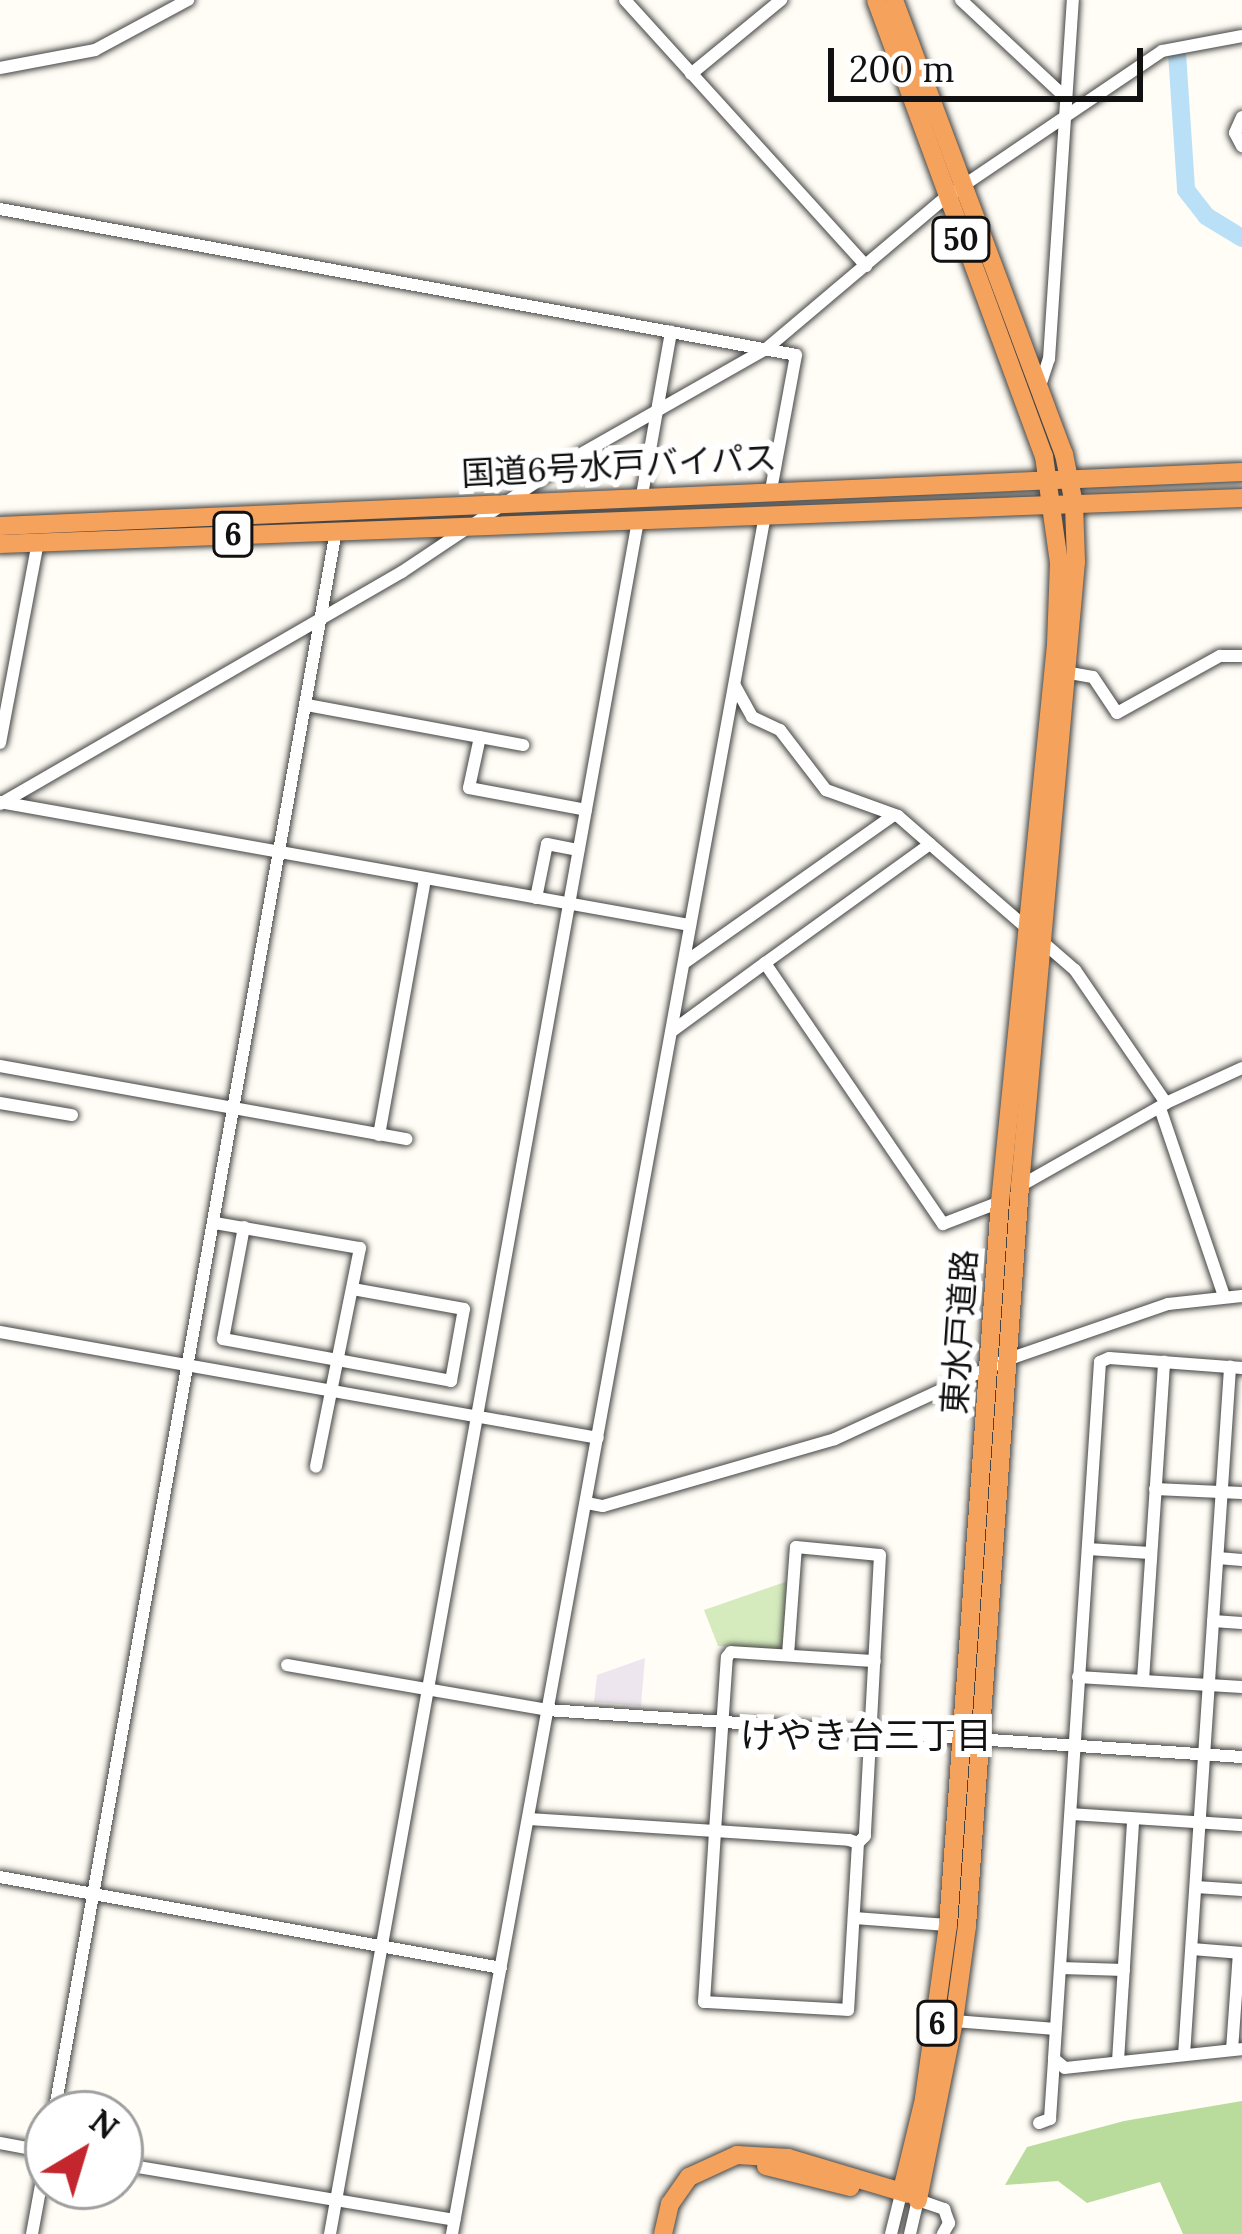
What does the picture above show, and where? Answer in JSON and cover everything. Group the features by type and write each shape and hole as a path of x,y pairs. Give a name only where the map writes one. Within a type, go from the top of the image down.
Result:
{"highway":[{"name":"50","path":"876,0 952,193 1040,387 1071,477 1064,504"},
{"name":"50","path":"894,0 952,193 1049,478"},
{"name":"国道6号水戸バイパス","path":"0,526 1242,472"},
{"name":"東水戸道路","path":"997,1365 1070,673 1064,504 1049,478"},
{"name":"国道6号水戸バイパス","path":"0,544 1242,498"},
{"name":"東水戸道路","path":"906,2197 954,2021 997,1365 1000,1202 1058,621 1064,504"},
{"name":"東水戸道路","path":"906,2197 930,2062 972,1738"},
{"path":"663,2234 670,2204 681,2186 706,2165 737,2155 788,2158 906,2197"},
{"path":"673,2234 676,2214 694,2187 737,2165 906,2197"}],"street":[{"path":"0,68 95,50 188,0"},
{"path":"625,0 866,266"},
{"path":"691,74 781,0"},
{"path":"962,0 1066,98"},
{"path":"1040,387 1049,359 1073,0"},
{"path":"1,803 402,572 505,502 766,349 952,193 1162,51 1242,36"},
{"path":"1242,117 1234,134 1242,146"},
{"path":"0,209 796,355 771,490"},
{"path":"642,495 671,332"},
{"path":"144,2168 336,2201 453,2227 765,515"},
{"path":"330,2234 638,520"},
{"path":"58,2090 336,531"},
{"path":"0,743 38,542"},
{"path":"1070,673 1093,677 1117,713 1220,656 1242,656"},
{"path":"735,686 752,717 780,730 826,790 894,814 1025,921 1075,970 1162,1104 1224,1296"},
{"path":"307,705 523,745"},
{"path":"480,737 470,788 586,810"},
{"path":"1,803 690,925"},
{"path":"684,963 894,814"},
{"path":"536,898 547,844 578,850"},
{"path":"672,1031 930,844"},
{"path":"379,1135 425,880"},
{"path":"765,963 943,1224 1000,1202"},
{"path":"0,1066 406,1139"},
{"path":"1019,1186 1162,1104 1242,1068"},
{"path":"0,1103 72,1115"},
{"path":"215,1223 360,1248 316,1467"},
{"path":"244,1227 223,1339 451,1381 464,1309 353,1289"},
{"path":"587,1503 603,1506 835,1438 997,1365 1168,1304 1242,1295"},
{"path":"0,1332 598,1438"},
{"path":"1039,2123 1050,2119 1100,1362 1236,1368 1221,1492 1184,2055"},
{"path":"1143,1679 1164,1362"},
{"path":"1226,1430 1242,1431"},
{"path":"1155,1490 1242,1493"},
{"path":"529,1819 858,1843 865,1837 880,1555 796,1547 788,1655"},
{"path":"1088,1549 1150,1553"},
{"path":"1218,1558 1242,1560"},
{"path":"1213,1621 1242,1623"},
{"path":"858,1843 848,2010 704,2002 722,1721 731,1652 875,1661"},
{"path":"286,1665 548,1710 1242,1756"},
{"path":"1078,1677 1242,1687"},
{"path":"1071,1814 1242,1825"},
{"path":"1118,2061 1133,1820"},
{"path":"0,1877 501,1968"},
{"path":"1196,1887 1242,1890"},
{"path":"854,1918 948,1925"},
{"path":"1054,2059 1065,2068 1237,2050 1240,1953 1192,1949"},
{"path":"1061,1968 1124,1970"},
{"path":"954,2021 1056,2029"},
{"path":"891,2234 906,2197"},
{"path":"906,2197 910,2234"},
{"path":"906,2197 944,2209 949,2222 943,2234"}],"shaded area":[{"path":"645,1658 641,1706 594,1702 597,1675"}],"green space":[{"path":"788,1581 783,1644 778,1649 718,1646 704,1610"},
{"path":"1242,2101 1242,2234 1183,2234 1160,2182 1087,2203 1058,2181 1005,2185 1027,2147 1124,2121"}],"waterway":[{"path":"1177,53 1186,190 1206,216 1242,238"}],"district":[{"name":"けやき台三丁目","path":"866,1736"}]}
